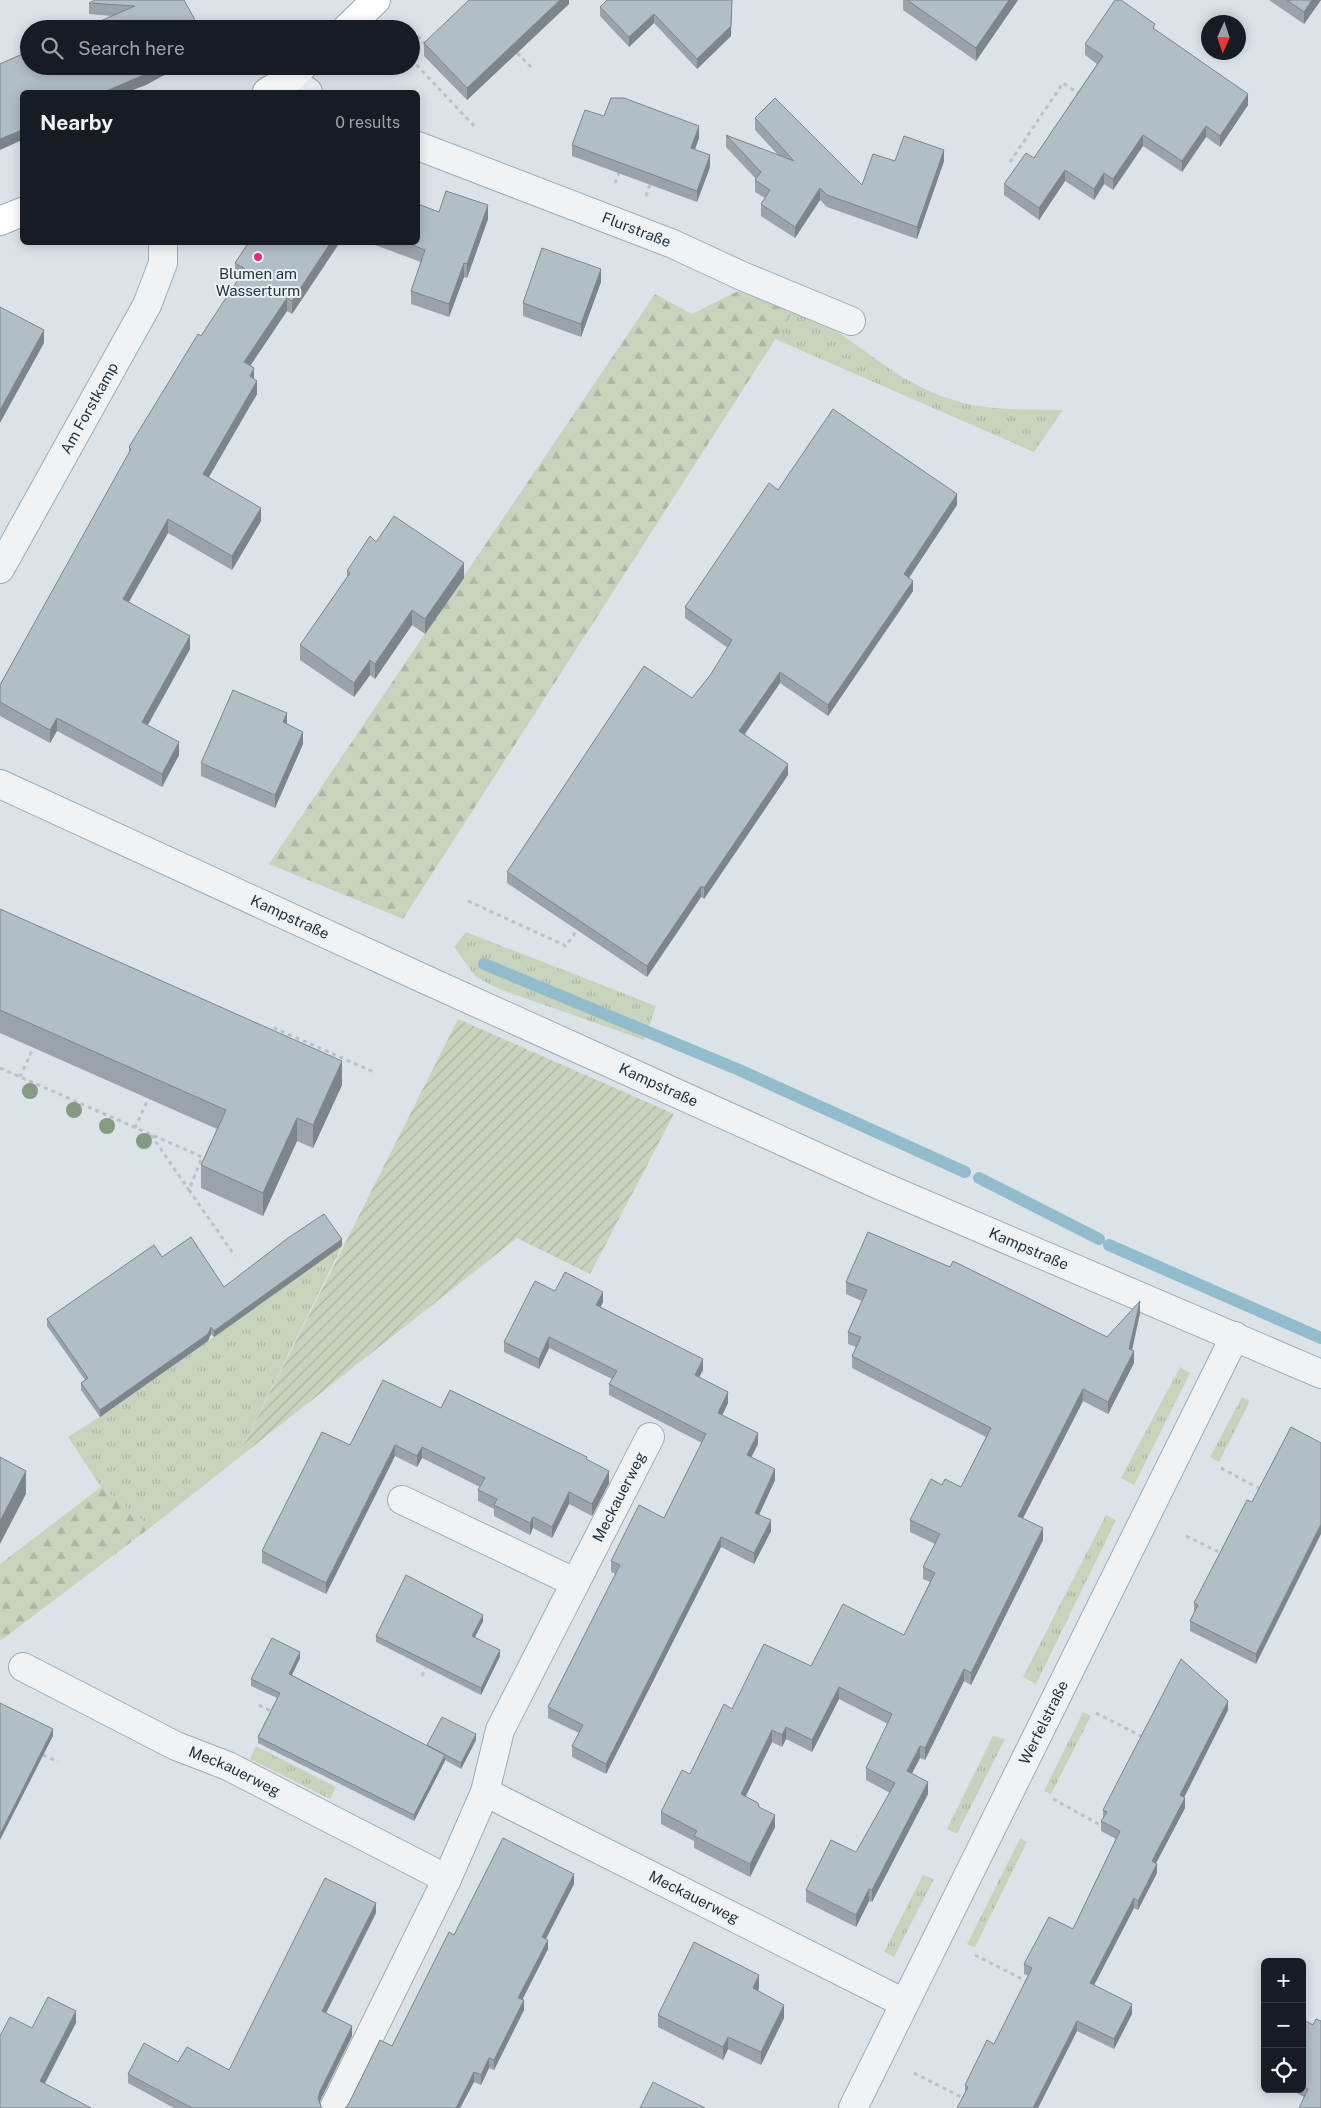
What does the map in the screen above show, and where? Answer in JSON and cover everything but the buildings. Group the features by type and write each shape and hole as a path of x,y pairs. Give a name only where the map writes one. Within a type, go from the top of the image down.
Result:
{"main road":[{"path":"355,20 376,0"},
{"path":"0,220 20,213"}],"street":[{"name":"Flurstraße","path":"420,147 673,244 742,276 851,321"},
{"name":"Am Forstkamp","path":"0,568 147,305 163,263 163,245"},
{"name":"Kampstraße","path":"0,784 877,1184 1321,1374"},
{"name":"Werfelstraße","path":"853,2108 1235,1336"},
{"name":"Meckauerweg","path":"334,2108 447,1879 485,1792 500,1730 574,1582 650,1437"},
{"path":"402,1500 574,1582"},
{"name":"Meckauerweg","path":"23,1667 176,1746 228,1766 447,1879"},
{"name":"Meckauerweg","path":"485,1792 904,2003"}],"path":[{"path":"420,38 431,50"},
{"path":"517,53 533,69"},
{"path":"420,69 474,126"},
{"path":"1010,162 1064,83 1086,98"},
{"path":"468,901 566,946 577,930"},
{"path":"269,1034 272,1027 376,1073"},
{"path":"20,1077 33,1048"},
{"path":"0,1068 202,1157 189,1190"},
{"path":"135,1128 148,1099"},
{"path":"151,1134 235,1256"},
{"path":"1220,1468 1264,1491"},
{"path":"1186,1536 1224,1554"},
{"path":"422,1676 426,1668"},
{"path":"259,1705 273,1712"},
{"path":"1096,1713 1148,1739"},
{"path":"43,1755 58,1762"},
{"path":"1053,1799 1104,1827"},
{"path":"975,1955 1032,1984"},
{"path":"914,2074 972,2103"}],"green space":[{"path":"742,289 796,307 403,919 269,864 655,294 692,314"},
{"path":"796,307 836,330 903,377 931,392 976,406 1063,410 1034,452 775,339"},
{"path":"466,932 656,1006 644,1040 499,989 476,977 454,947"},
{"path":"458,1019 674,1114 590,1274 517,1238 236,1460"},
{"path":"342,1246 236,1460 151,1527 101,1487 68,1437 115,1407"},
{"path":"1180,1367 1190,1373 1134,1485 1121,1478"},
{"path":"1242,1397 1250,1401 1219,1462 1210,1457"},
{"path":"101,1487 151,1527 0,1641 0,1564"},
{"path":"1106,1515 1116,1520 1036,1684 1023,1677"},
{"path":"1083,1712 1091,1716 1051,1794 1044,1791"},
{"path":"993,1736 1005,1739 957,1834 947,1829"},
{"path":"256,1746 336,1787 330,1799 250,1759"},
{"path":"1020,1838 1027,1842 975,1947 967,1944"},
{"path":"923,1875 934,1879 894,1957 884,1952"}],"waterway":[{"path":"484,964 737,1069 965,1172"},
{"path":"979,1178 1099,1239"},
{"path":"1109,1245 1321,1338"}],"place":[{"name":"Blumen am Wasserturm","path":"258,257"}]}
